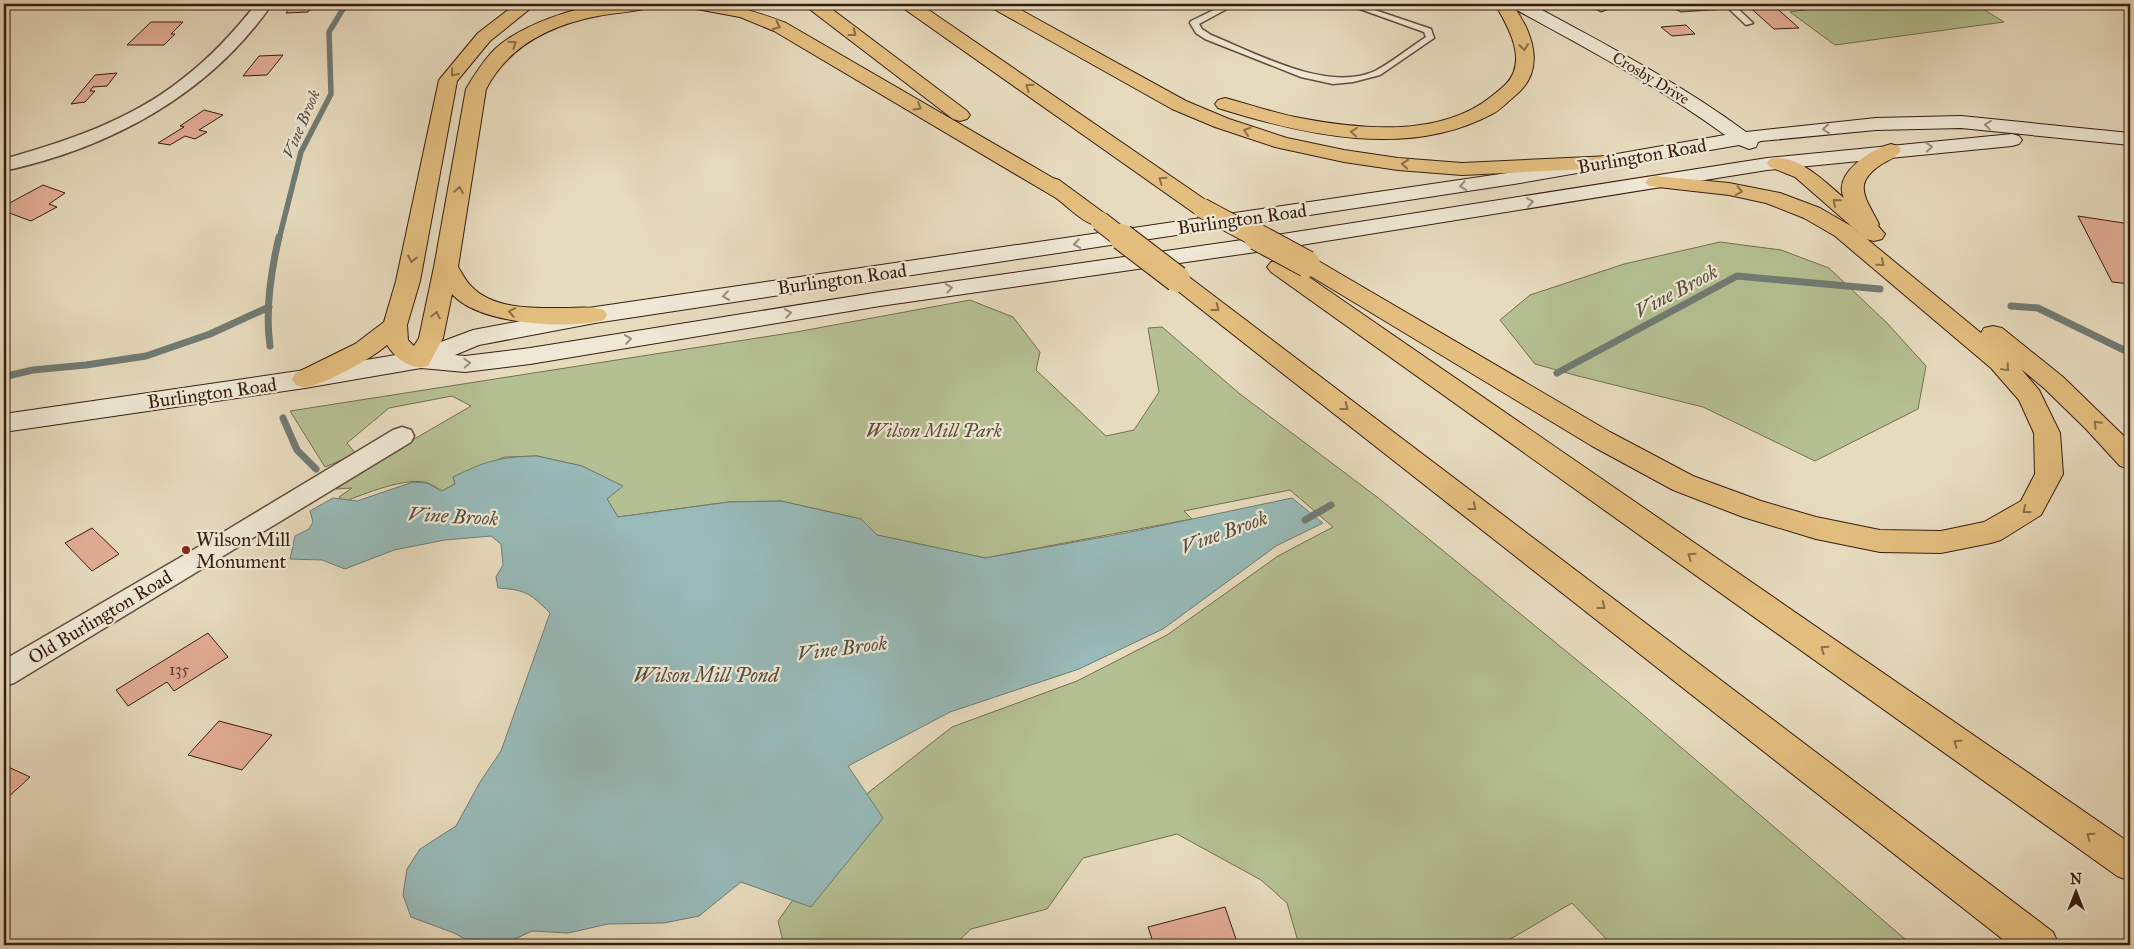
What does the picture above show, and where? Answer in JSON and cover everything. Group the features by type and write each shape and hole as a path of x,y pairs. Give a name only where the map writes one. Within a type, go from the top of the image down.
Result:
{"highway":[{"path":"527,4 484,37 448,80 408,281 395,325 396,340 402,349 419,360 431,338 446,268 476,89 481,75 492,60 516,41 542,28 579,15 614,7 642,4"},
{"path":"697,4 744,13 780,27 1067,195"},
{"path":"814,4 1177,279 2040,945"},
{"path":"909,4 1202,208 1293,266 2130,864"},
{"path":"998,4 1179,105 1222,123 1282,143 1344,156 1462,169 1611,162"},
{"path":"1044,28 1081,39 1191,90 1250,113 1295,124 1331,130 1398,133 1431,128 1459,121 1483,112 1503,99 1519,80 1525,59 1524,41 1518,26 1503,4"},
{"path":"1873,234 1852,192 1852,180 1868,165 1891,150"},
{"path":"1791,166 2054,382 2096,422 2130,459"},
{"path":"1293,266 1683,483 1753,509 1816,528 1880,540 1941,542 1991,532 2031,508 2049,474 2047,433 2030,396 2000,362 1843,231 1812,213 1772,198 1729,190 1656,182"},
{"path":"446,268 465,294 488,308 533,316 595,315"},
{"path":"305,379 382,339 395,325"}],"main road":[{"name":"Crosby Drive","path":"1519,4 1642,71 1673,92 1751,137"},
{"name":"Crosby Drive","path":"1546,4 1678,77 1751,137 1791,166"},
{"path":"1668,150 1688,128 1686,111 1673,92"},
{"name":"Burlington Road","path":"4,423 305,379 419,360 473,338 595,315 1495,181 1751,137 1876,124 1960,122 2071,134 2130,138"},
{"name":"Burlington Road","path":"419,360 464,364 530,356 880,298 1270,243 1656,182 1791,166 1891,150 2071,134"}],"street":[{"path":"4,165 109,129 157,105 199,74 250,22 264,4"},
{"name":"Old Burlington Road","path":"4,674 226,543 402,436"}],"lane":[{"path":"1232,4 1194,23 1208,37 1304,75 1333,81 1353,79 1377,73 1430,38 1428,31 1350,4"},
{"path":"1670,4 1681,9 1730,5 1749,23"},
{"path":"2120,4 2130,8"}],"green space":[{"path":"1846,4 1975,4 2004,22 1835,45 1790,12"},
{"path":"1720,242 1781,250 1829,268 1887,323 1926,366 1918,409 1815,461 1703,407 1535,364 1500,320 1530,295 1624,264"},
{"name":"Wilson Mill Park","path":"970,300 1013,317 1040,352 1036,370 1106,436 1134,430 1159,392 1148,328 1162,327 1240,394 1381,500 1627,701 1912,945 1612,945 1572,903 1500,945 1299,945 1287,903 1261,880 1177,834 1083,858 1047,909 971,929 954,945 784,945 778,921 869,792 952,727 1077,681 1167,635 1278,556 1333,527 1290,490 1184,511 1192,519 985,558 877,535 861,519 781,501 728,502 618,517 607,499 622,486 582,466 537,456 505,457 453,477 455,484 442,491 428,483 419,481 409,482 386,487 344,502 339,497 352,488 336,489 380,459 471,406 452,396 389,408 347,443 356,454 325,467 290,411 796,332"}],"water":[{"name":"Wilson Mill Pond","path":"537,456 582,466 623,486 607,499 618,517 729,502 781,501 861,519 877,535 985,558 1126,533 1292,498 1323,523 1276,546 1163,629 1079,669 950,712 848,766 883,818 811,907 741,882 699,916 664,923 608,924 568,933 532,931 502,945 476,945 454,933 411,917 403,895 407,869 420,849 456,826 480,782 501,751 550,613 527,594 498,588 496,577 503,565 501,544 491,536 445,540 394,550 345,569 322,560 290,559 295,536 309,529 313,522 310,511 333,498 357,501 413,482 427,483 442,491 455,484 453,477 475,467 512,457"}],"building":[{"path":"290,4 315,4 308,12 286,13 291,6 288,6"},
{"path":"1586,4 1604,4 1612,8 1601,12"},
{"path":"1746,4 1772,4 1799,28 1774,29"},
{"path":"151,22 183,22 171,34 175,34 164,45 127,45"},
{"path":"1686,25 1695,34 1672,36 1661,27"},
{"path":"283,55 267,75 243,76 259,56"},
{"path":"117,73 107,86 93,87 90,91 95,91 85,102 71,104 95,75"},
{"path":"204,110 223,115 199,130 207,132 195,139 185,136 170,145 158,143 184,127 180,126"},
{"path":"43,185 65,193 49,204 57,207 31,221 4,211 4,206"},
{"path":"2078,216 2130,224 2130,284 2112,282"},
{"path":"92,528 119,554 92,571 65,543"},
{"path":"208,633 228,657 174,691 167,682 128,706 116,690"},
{"path":"219,721 272,735 242,770 188,755"},
{"path":"4,765 30,777 4,801"},
{"path":"1225,907 1238,945 1154,945 1148,927"}],"waterway":[{"name":"Vine Brook","path":"279,239 301,152 331,94 329,32 346,4"},
{"name":"Vine Brook","path":"269,307 279,237"},
{"name":"Vine Brook","path":"1557,373 1737,276 1880,289"},
{"name":"Vine Brook","path":"2011,306 2038,308 2130,353"},
{"path":"7,376 33,370 86,365 146,356 210,334 269,307"},
{"name":"Vine Brook","path":"269,307 270,346"},
{"name":"Vine Brook","path":"283,418 297,450 316,469"},
{"name":"Vine Brook","path":"1305,520 1331,505"}],"place":[{"name":"Wilson Mill Monument","path":"186,550"}]}
